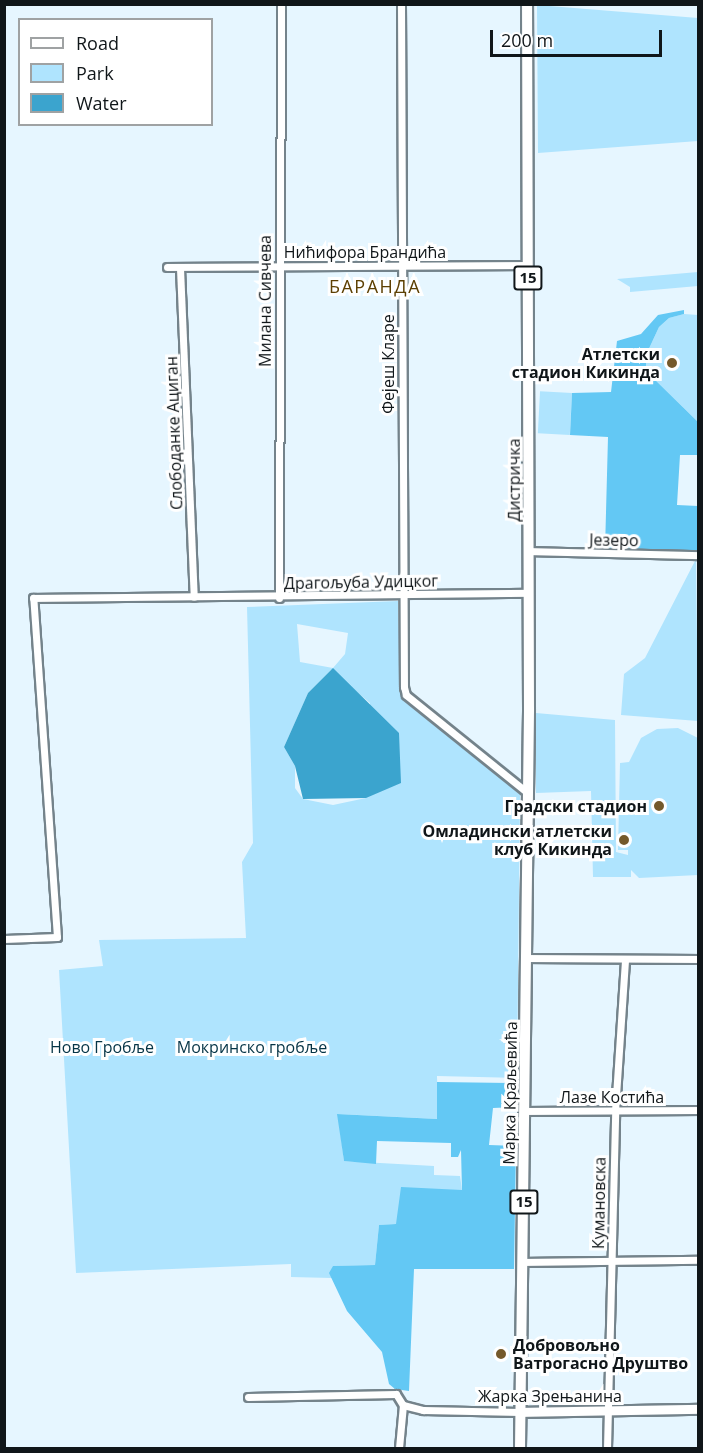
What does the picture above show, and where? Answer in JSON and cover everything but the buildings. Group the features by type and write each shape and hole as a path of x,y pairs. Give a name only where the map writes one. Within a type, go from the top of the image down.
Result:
{"main road":[{"name":"Дистричка","path":"526,956 529,593 527,4"},
{"name":"Марка Краљевића","path":"520,1449 526,956"}],"street":[{"name":"Милана Сивчева","path":"279,598 281,4"},
{"name":"Фејеш Кларе","path":"401,4 404,687 406,695 528,793"},
{"name":"Нићифора Брандића","path":"167,267 528,265"},
{"name":"Слободанке Ациган","path":"180,268 194,597"},
{"name":"Језеро","path":"529,551 699,555"},
{"name":"Драгољуба Удицког","path":"4,939 57,937 33,598 279,598 529,593"},
{"path":"526,956 699,959"},
{"name":"Кумановска","path":"607,1449 615,1111 625,959"},
{"name":"Лазе Костића","path":"525,1111 699,1110"},
{"path":"523,1262 699,1260"},
{"name":"Жарка Зрењанина","path":"248,1397 396,1394 403,1405 423,1410 520,1412 699,1409"},
{"path":"399,1449 403,1405"}],"green space":[{"path":"537,5 698,18 698,141 538,153"},
{"path":"698,272 698,286 630,292 630,287 617,279"},
{"name":"Атлетски стадион Кикинда","path":"684,314 698,315 698,422 646,371 646,355 659,327 669,318"},
{"path":"540,391 572,393 570,435 538,433"},
{"path":"696,559 698,721 621,715 624,674 645,658"},
{"path":"398,601 401,695 520,794 517,1078 437,1076 438,1119 338,1114 344,1161 434,1166 434,1175 460,1176 462,1190 396,1224 379,1225 375,1265 333,1266 332,1278 291,1277 291,1264 76,1273 59,970 103,966 99,940 246,938 242,862 253,843 247,607","holes":["297,624 348,633 345,654 333,668 300,662","331,670 370,703 366,798 333,805 303,799 295,788 295,766 284,747 308,693"]},
{"path":"536,713 615,720 616,852 628,855 628,850 618,850 620,763 629,762 641,738 657,729 678,728 698,738 698,875 639,878 631,870 631,877 593,877 591,791 536,793"}],"shaded area":[{"path":"684,310 684,314 669,318 659,327 646,355 646,371 698,422 698,455 680,455 677,505 698,506 698,552 605,550 608,437 570,435 572,393 611,392 617,341 641,334 658,315"},
{"path":"437,1082 517,1083 516,1107 493,1108 489,1145 516,1146 514,1269 414,1269 409,1391 395,1389 389,1384 382,1352 347,1311 329,1273 333,1266 375,1265 379,1225 396,1224 401,1187 462,1190 461,1150 458,1157 451,1157 451,1143 377,1141 376,1164 344,1161 337,1114 437,1119"}],"water":[{"path":"333,668 399,733 401,783 366,798 303,799 295,766 284,747 308,693"}],"place":[{"name":"Атлетски стадион Кикинда","path":"672,363"},
{"name":"Градски стадион","path":"659,806"},
{"name":"Омладински атлетски клуб Кикинда","path":"624,840"},
{"name":"Добровољно Ватрогасно Друштво","path":"501,1354"}],"district":[{"name":"БАРАНДА","path":"375,286"}],"park label":[{"name":"Ново Гробље","path":"102,1047"},
{"name":"Мокринско гробље","path":"252,1047"}]}
